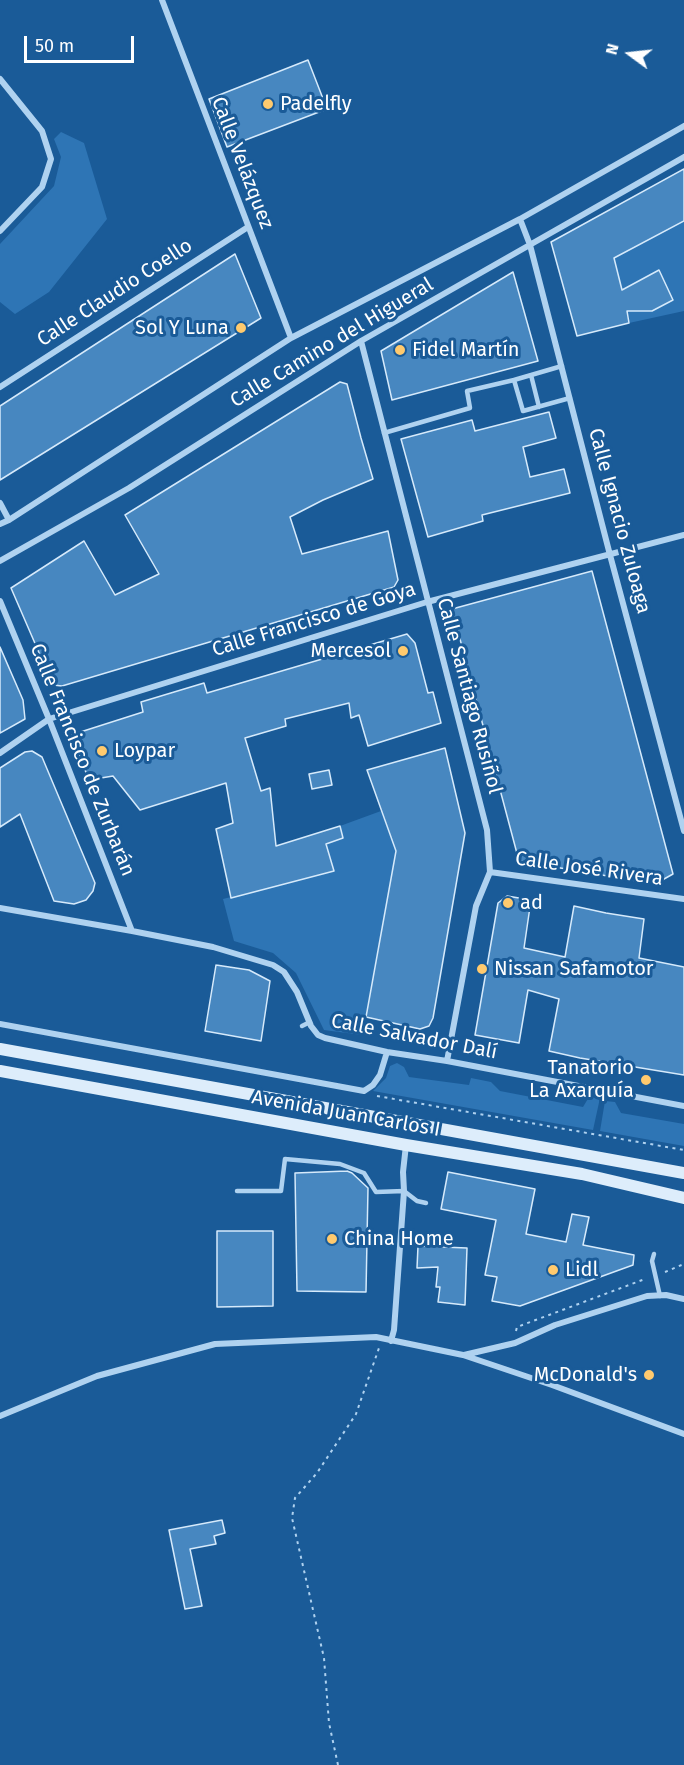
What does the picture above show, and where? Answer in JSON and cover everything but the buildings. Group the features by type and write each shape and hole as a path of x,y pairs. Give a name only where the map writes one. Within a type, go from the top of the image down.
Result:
{"street":[{"name":"Calle Velázquez","path":"162,0 291,338"},
{"path":"0,79 42,131 51,159 42,188 0,231"},
{"name":"Calle Camino del Higueral","path":"0,524 291,338 520,219 684,126"},
{"name":"Calle Camino del Higueral","path":"0,561 129,488 361,342 684,157"},
{"name":"Calle Ignacio Zuloaga","path":"520,219 530,245 684,831"},
{"name":"Calle Claudio Coello","path":"0,387 248,227"},
{"name":"Calle Santiago Rusiñol","path":"361,342 487,830 490,872 476,906 447,1061"},
{"path":"0,503 9,520"},
{"name":"Calle Francisco de Goya","path":"0,753 49,719 427,602 684,535"},
{"name":"Calle Francisco de Zurbarán","path":"0,601 132,931"},
{"name":"Calle José Rivera","path":"490,872 684,899"},
{"name":"Calle Salvador Dalí","path":"0,908 213,947 273,965 284,972 297,992 318,1035 325,1038 387,1052 447,1061 684,1106"},
{"path":"0,1024 364,1091 374,1084 380,1075 387,1052"},
{"name":"Avenida Juan Carlos I","path":"0,1049 684,1173"},
{"name":"Avenida Juan Carlos I","path":"0,1071 406,1145 582,1174 684,1198"},
{"path":"391,1341 394,1330 406,1145"},
{"path":"463,1355 515,1343 555,1325 646,1296 666,1295 684,1299"},
{"path":"0,1416 97,1376 215,1344 376,1337 463,1355 684,1434"}],"lane":[{"path":"384,434 470,408 467,391 562,366"},
{"path":"531,375 539,406"},
{"path":"514,380 522,411 570,398"},
{"path":"302,1026 310,1022"},
{"path":"237,1191 280,1191 285,1159 340,1164 364,1173 376,1192 404,1191 417,1201 426,1203"},
{"path":"654,1254 652,1262 660,1296"}],"path":[{"path":"498,1117 684,1150"},
{"path":"515,1343 517,1327 684,1264"},
{"path":"338,1765 330,1723 324,1658 292,1518 295,1498 317,1473 356,1414 380,1346 376,1337"}],"shaded area":[{"path":"61,132 84,143 107,219 49,292 15,314 0,302 0,244 54,186 61,157 54,139"},
{"path":"684,221 684,311 629,323 614,258"},
{"path":"381,811 396,851 362,1035 324,1030 296,973 273,953 234,941 223,899 334,871 326,844 343,838 340,826"},
{"path":"397,1063 404,1067 409,1077 469,1085 471,1078 491,1082 500,1091 583,1107 589,1097 600,1098 593,1130 373,1091 386,1078 390,1066"},
{"path":"605,1101 615,1102 621,1113 684,1124 684,1146 600,1131"}],"place":[{"name":"Padelfly","path":"268,104"},
{"name":"Sol Y Luna","path":"241,328"},
{"name":"Fidel Martín","path":"400,350"},
{"name":"Mercesol","path":"403,651"},
{"name":"Loypar","path":"102,751"},
{"name":"ad","path":"508,903"},
{"name":"Nissan Safamotor","path":"482,969"},
{"name":"Tanatorio La Axarquía","path":"646,1080"},
{"name":"China Home","path":"332,1239"},
{"name":"Lidl","path":"553,1270"},
{"name":"McDonald's","path":"649,1375"}]}
